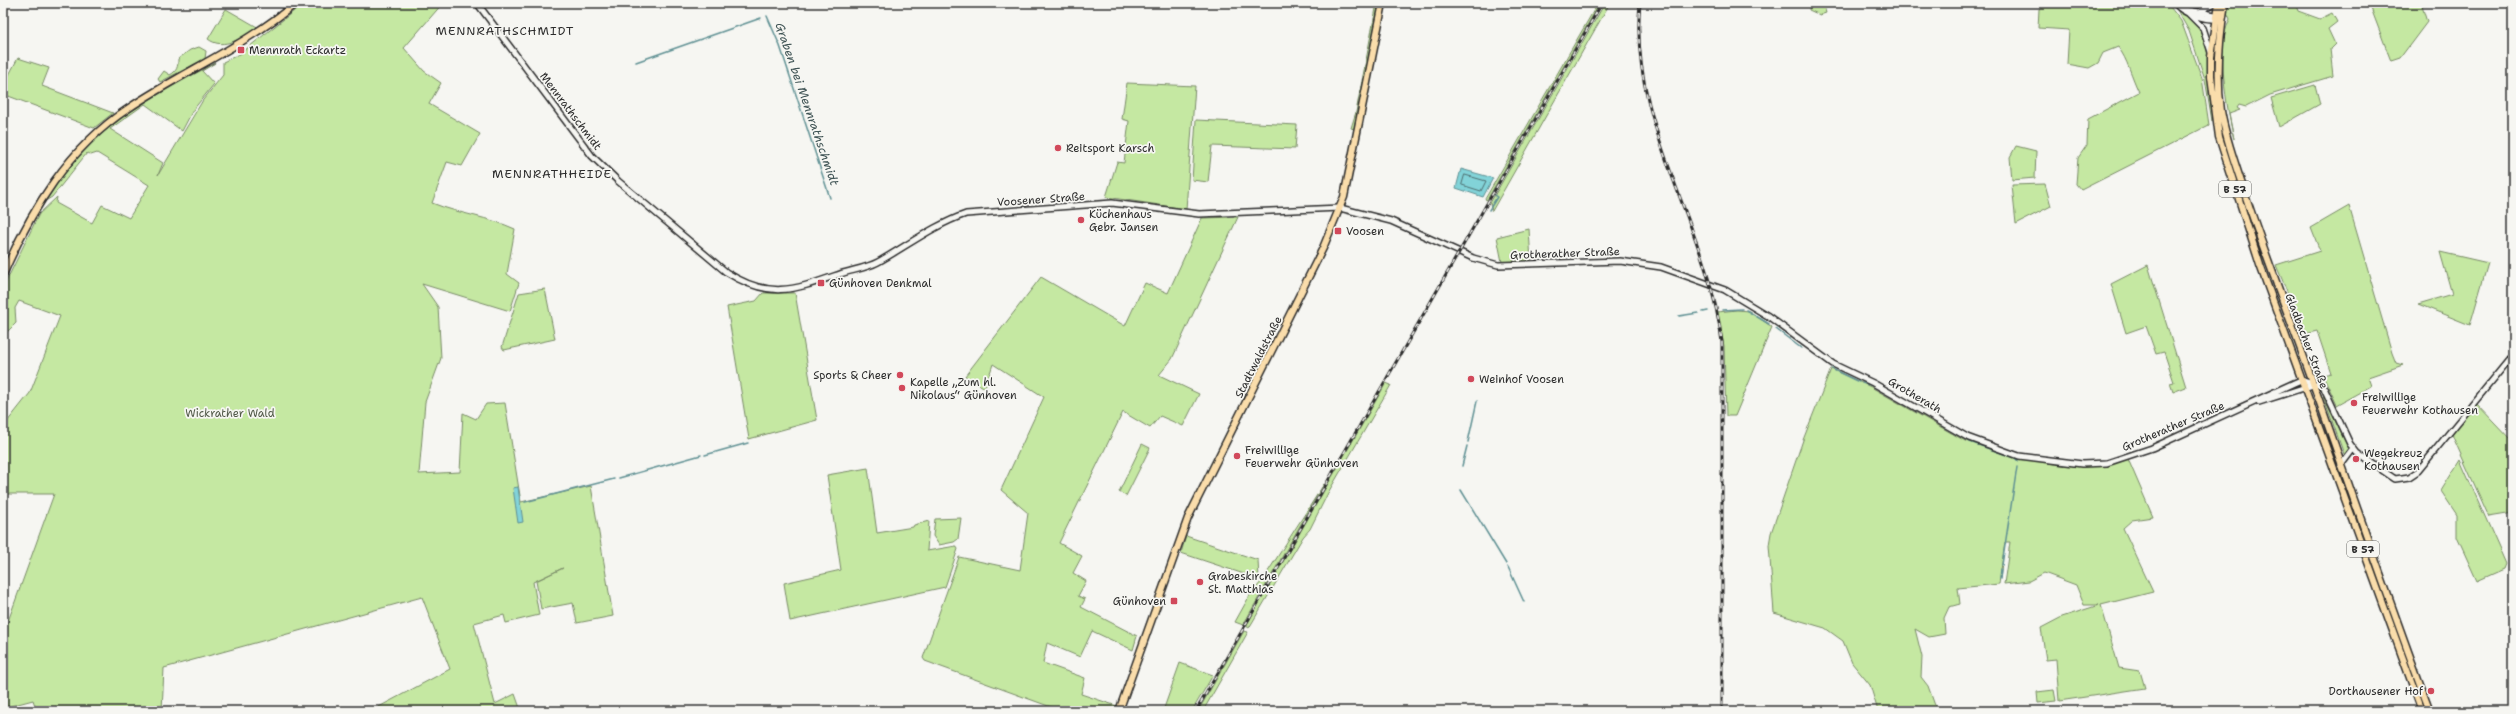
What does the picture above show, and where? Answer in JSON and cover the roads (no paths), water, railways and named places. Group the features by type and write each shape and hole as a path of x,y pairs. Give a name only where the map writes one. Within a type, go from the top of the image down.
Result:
{"main road":[{"path":"3,276 34,211 61,171 85,144 129,108 249,37 296,3"},
{"name":"Stadtwaldstraße","path":"1119,711 1188,518 1313,269 1340,208 1351,166 1383,3"},
{"name":"B 57","path":"2211,57 2219,3"},
{"name":"B 57","path":"2218,17 2225,3"},
{"name":"Gladbacher Straße","path":"2218,17 2218,79 2221,111 2229,148 2273,278 2313,384 2430,711"},
{"name":"Gladbacher Straße","path":"2211,57 2214,111 2219,136 2260,265 2422,711"}],"street":[{"name":"Mennrathschmidt","path":"477,3 592,156 618,181 726,272 742,282 760,289"},
{"path":"2175,3 2189,10 2201,11 2218,17"},
{"path":"2175,3 2179,9 2188,13 2218,17"},
{"path":"2201,11 2215,3"},
{"path":"2188,13 2203,28 2207,36 2211,57"},
{"name":"Voosener Straße","path":"760,289 778,292 798,288 876,263 951,219 966,214 1112,203 1199,214 1340,208"},
{"name":"Grotherather Straße","path":"1340,208 1391,221 1473,258 1500,265 1620,261 1661,266 1725,290 1768,316 1805,344"},
{"name":"Grotherath","path":"1805,344 1833,364 1873,383 1967,437 2019,456"},
{"path":"2301,380 2313,384 2319,383 2324,388 2353,449 2394,479 2409,477 2418,471 2513,354"},
{"name":"Grotherather Straße","path":"2019,456 2100,465 2158,446 2301,380"},
{"name":"Grotherather Straße","path":"2240,409 2313,384"},
{"path":"2341,465 2353,449"}],"water":[{"path":"1461,169 1493,178 1483,197 1456,188"},
{"path":"518,487 523,522 518,523 513,488"}],"waterway":[{"name":"Graben bei Mennrathschmidt","path":"767,16 780,46 830,198"},
{"name":"Graben bei Mennrathschmidt","path":"636,62 761,18"},
{"path":"1489,210 1497,197 1494,195"},
{"path":"1722,310 1742,309"},
{"path":"1746,310 1769,324"},
{"path":"1703,312 1708,311"},
{"path":"1679,316 1698,313"},
{"path":"1776,329 1801,348"},
{"path":"1832,369 1859,382"},
{"path":"1862,383 1874,386"},
{"path":"1890,396 1899,401"},
{"path":"1468,442 1477,401"},
{"path":"1902,403 1915,410"},
{"path":"1947,428 1970,442 2015,458 2018,461"},
{"path":"705,455 748,443"},
{"path":"1462,466 1467,446"},
{"path":"619,478 701,455"},
{"path":"2002,565 2017,467"},
{"path":"525,502 614,479"},
{"path":"1461,490 1506,564"},
{"path":"1508,567 1524,602"},
{"path":"2000,579 2001,569"}],"railway":[{"path":"1196,711 1602,3"},
{"path":"1640,3 1640,47 1646,90 1657,132 1671,174 1702,257 1714,299 1722,342 1722,711"}],"place":[{"name":"Mennrath Eckartz","path":"241,50"},
{"name":"Reitsport Karsch","path":"1058,148"},
{"name":"Küchenhaus Gebr. Jansen","path":"1081,220"},
{"name":"Voosen","path":"1338,231"},
{"name":"Günhoven Denkmal","path":"821,283"},
{"name":"Sports & Cheer","path":"900,375"},
{"name":"Weinhof Voosen","path":"1471,379"},
{"name":"Kapelle „Zum hl. Nikolaus“ Günhoven","path":"902,388"},
{"name":"Freiwillige Feuerwehr Kothausen","path":"2354,403"},
{"name":"Freiwillige Feuerwehr Günhoven","path":"1237,456"},
{"name":"Wegekreuz Kothausen","path":"2356,459"},
{"name":"Grabeskirche St. Matthias","path":"1200,582"},
{"name":"Günhoven","path":"1174,601"},
{"name":"Dorthausener Hof","path":"2431,691"}],"district":[{"name":"MENNRATHSCHMIDT","path":"505,31"},
{"name":"MENNRATHHEIDE","path":"552,174"}],"park label":[{"name":"Wickrather Wald","path":"230,413"}]}
